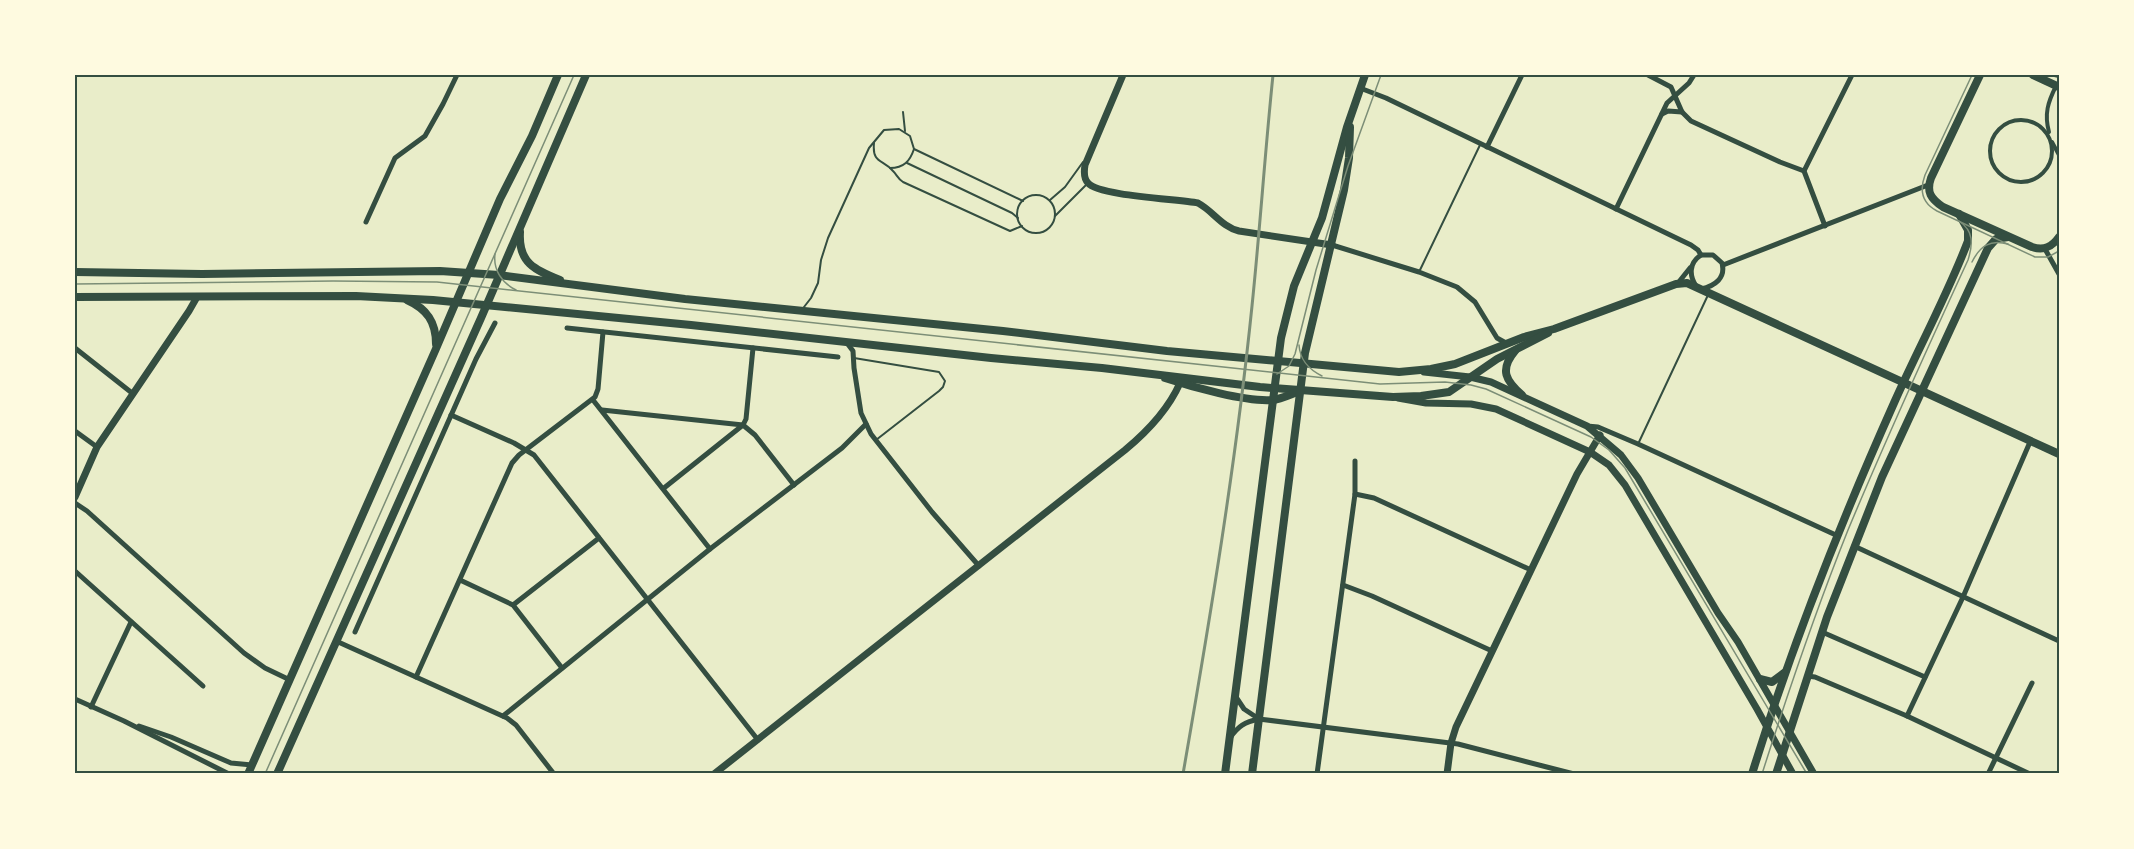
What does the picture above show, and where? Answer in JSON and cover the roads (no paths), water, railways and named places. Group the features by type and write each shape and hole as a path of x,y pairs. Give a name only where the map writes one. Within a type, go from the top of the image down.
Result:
{"main road":[{"path":"248,774 500,199 532,136 558,75"},
{"path":"277,774 487,304 586,75"},
{"path":"1225,774 1274,388 1287,308 1327,203 1350,117 1365,75"},
{"path":"1980,75 1928,185 1928,191 1934,201 2038,249 2045,249 2054,244 2059,237"},
{"path":"2033,75 2058,84"},
{"path":"1252,774 1304,364 1310,330 1332,245 1349,158 1350,117"},
{"path":"1752,774 1785,672 1838,536 1903,383 1968,241 1968,230 1959,214"},
{"path":"522,221 520,244 526,261 539,272 572,285"},
{"path":"1776,774 1822,632 1882,477 1988,248 1996,239 2008,237"},
{"path":"75,272 202,274 440,271 499,275 685,299 1389,372 1415,372 1455,364 1678,283 1698,287 2059,453"},
{"path":"75,297 356,296 487,304 1153,373 1274,388 1393,397 1444,394 1497,359 1554,329"},
{"path":"400,298 417,305 430,316 436,336 435,351"},
{"path":"1516,349 1506,369 1511,385 1522,395"},
{"path":"1153,373 1180,383 1222,393 1273,400 1301,390"},
{"path":"1760,679 1772,682 1785,672"}],"street":[{"path":"366,222 395,158 425,136 457,75"},
{"path":"1123,75 1084,169 1088,183 1105,191 1198,203 1206,207 1228,227 1239,231 1332,245 1444,281 1466,293 1483,312 1497,338 1508,344"},
{"path":"1487,147 1522,75"},
{"path":"1648,75 1669,85 1676,94 1682,112 1691,120 1779,162 1804,171"},
{"path":"1616,209 1669,100 1689,83 1694,75"},
{"path":"1826,226 1804,171 1852,75"},
{"path":"2058,84 2046,110 2046,122 2051,140 2051,160 2039,177 2020,183 2010,181 1993,166 1990,151 1991,141 1996,133 2011,122 2030,121 2045,129 2051,140 2059,155"},
{"path":"1360,88 1386,98 1695,247 1701,255"},
{"path":"1661,115 1668,111 1682,112"},
{"path":"1723,266 1928,185"},
{"path":"2045,249 2059,274"},
{"path":"1678,283 1692,263 1701,255 1713,255 1720,260 1723,266 1719,280 1709,287 1698,287 1691,277 1692,263"},
{"path":"75,497 97,447 197,297"},
{"path":"355,632 481,347 495,323"},
{"path":"567,328 838,357"},
{"path":"416,677 509,468 519,455 593,400 598,389 603,332"},
{"path":"846,342 853,351 861,412 875,440 939,521 979,566"},
{"path":"75,348 132,393"},
{"path":"664,488 743,425 746,419 753,348"},
{"path":"1415,372 1470,377 1491,382 1587,426 1621,455 1632,469 1760,679 1814,774"},
{"path":"714,774 1140,437 1162,414 1180,383"},
{"path":"1393,397 1420,402 1462,403 1490,407 1590,452 1609,465 1625,485 1793,774"},
{"path":"593,400 710,549"},
{"path":"602,410 743,425 755,435 794,485"},
{"path":"451,415 527,449 540,462 758,740"},
{"path":"503,716 710,549 842,448 866,424"},
{"path":"1587,426 1598,427 1638,444 1838,536"},
{"path":"75,431 97,447"},
{"path":"1447,774 1451,743 1456,727 1531,570 1600,435"},
{"path":"1907,716 1963,597 2031,442"},
{"path":"1317,774 1355,494 1355,461"},
{"path":"1355,494 1374,498 1531,570"},
{"path":"75,503 87,511 244,653 265,668 290,680"},
{"path":"513,605 598,538"},
{"path":"1854,546 2059,641"},
{"path":"75,571 203,686"},
{"path":"460,580 513,605 562,668"},
{"path":"1343,585 1492,651"},
{"path":"92,706 131,622"},
{"path":"1822,632 1925,676"},
{"path":"336,641 503,716 516,725 554,774"},
{"path":"1808,676 1907,716 2030,774"},
{"path":"1988,774 2032,683"},
{"path":"1235,696 1244,709 1259,719"},
{"path":"75,699 229,774"},
{"path":"1229,739 1237,727 1259,719 1451,743 1574,774"},
{"path":"124,721 171,737 231,763 252,765"}],"lane":[{"path":"903,112 904,131"},
{"path":"801,310 815,290 824,249 869,148 879,134 889,129 899,129 910,136 914,149 907,163 898,168 891,168"},
{"path":"875,142 874,154 877,159 891,168 903,182 1010,231 1022,226"},
{"path":"1419,272 1481,144"},
{"path":"914,149 1023,201"},
{"path":"1049,200 1065,187 1090,152"},
{"path":"907,163 1012,213 1031,233 1041,233 1052,225 1055,216 1088,183"},
{"path":"1018,218 1018,209 1023,201 1039,195 1053,205 1055,216"},
{"path":"1638,444 1709,293"},
{"path":"854,358 939,372 945,381 943,387 875,440"}],"tram line":[{"path":"265,774 574,75"},
{"path":"1277,374 1289,366 1295,354 1316,270 1348,166 1381,75"},
{"path":"1972,75 1925,175 1922,186 1923,196 1928,204 1937,211 2035,257 2048,257 2059,251"},
{"path":"2051,75 2059,78"},
{"path":"1762,774 1803,651 1848,530 1968,260 1971,238 1967,229 1959,221"},
{"path":"1972,262 1986,245 1996,242 2008,244"},
{"path":"495,254 497,271 507,284 516,290"},
{"path":"75,284 437,282 1380,384 1445,382 1486,389 1591,437 1609,450 1625,468 1807,774"},
{"path":"1299,345 1306,364 1322,376"}],"railway":[{"path":"1183,774 1238,424 1252,306 1273,75"}]}
